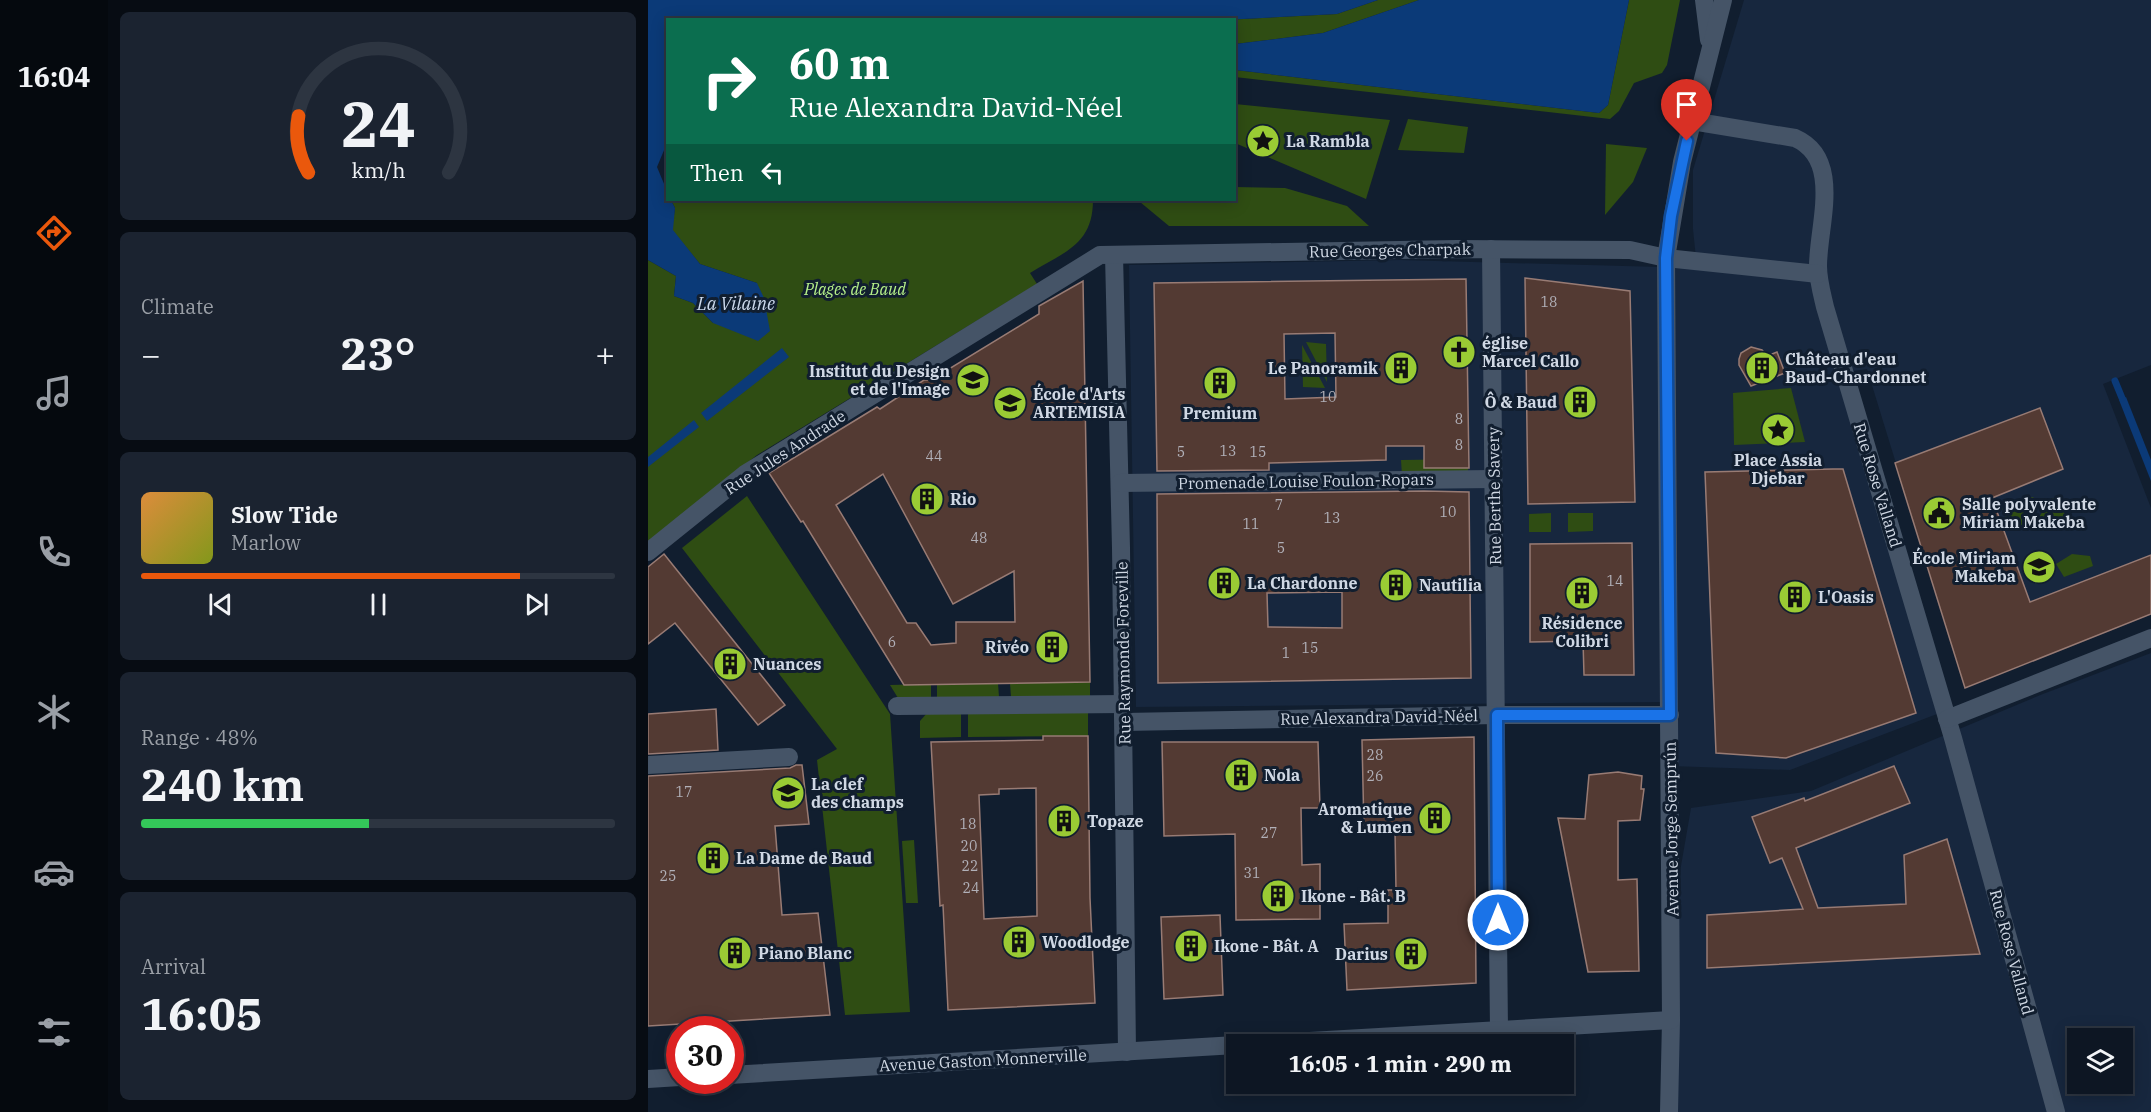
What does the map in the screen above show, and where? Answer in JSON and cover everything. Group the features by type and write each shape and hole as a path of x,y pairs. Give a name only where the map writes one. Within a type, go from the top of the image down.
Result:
{"street":[{"name":"Avenue Jorge Semprún","path":"1704,0 1710,47"},
{"name":"Avenue Jorge Semprún","path":"1669,1112 1670,715 1666,258 1673,205 1723,0"},
{"name":"Rue Rose Valland","path":"1692,121 1795,138 1806,143 1816,153 1823,171 1818,274 1825,308 1947,718 2056,1112"},
{"name":"Rue Georges Charpak","path":"1114,255 1491,249 1630,250 1666,258 1818,274"},
{"name":"Rue Berthe Savery","path":"1491,249 1499,1030"},
{"name":"Rue Jules Andrade","path":"648,552 745,474 1100,255 1114,255"},
{"name":"Rue Raymonde Foreville","path":"1114,255 1124,713 1126,1052"},
{"name":"Promenade Louise Foulon-Ropars","path":"1120,483 1493,479"},
{"path":"1947,718 2151,638"},
{"name":"Rue Alexandra David-Néel","path":"897,706 1124,713 1670,715"},
{"path":"648,765 789,757"},
{"path":"1430,1034 1671,1020"},
{"name":"Avenue Gaston Monnerville","path":"744,1074 1226,1046"},
{"path":"648,1079 666,1078"}],"shaded area":[{"path":"1744,0 2151,0 2151,365 2103,384 2151,508 2151,614 1965,688 1867,369 1840,373 1937,714 1790,770 1671,766 1669,702 1136,707 1129,265 1400,260 1697,268 1693,229 1693,170"},
{"path":"2151,653 2151,1112 1678,1112 1676,895 1691,808 1811,791 2043,694"}],"green space":[{"path":"1378,0 1419,0 1323,33 1236,44 1236,19 1337,14"},
{"path":"1629,0 1680,0 1667,65 1662,73 1634,83 1619,111 1610,119 1236,77 1236,70 1599,113 1608,105"},
{"path":"1236,104 1390,120 1366,199 1236,143"},
{"path":"1408,119 1468,127 1464,153 1398,150"},
{"path":"1606,144 1647,148 1633,182 1605,215"},
{"path":"1236,187 1285,188 1347,206 1369,226 1169,226 1140,202 1236,201"},
{"name":"Plages de Baud","path":"672,201 1093,201 1092,215 1082,237 1065,253 1030,273 1037,284 757,455 648,542 648,260 676,276 674,296 693,303 713,323 757,283 700,264 672,230 675,208"},
{"path":"1306,342 1326,344 1327,382"},
{"path":"1302,345 1325,388 1303,387"},
{"path":"1791,388 1805,442 1734,445 1733,393"},
{"path":"1468,459 1468,475 1402,476 1401,460"},
{"path":"747,496 890,714 910,1012 845,1015 817,760 837,749 682,548"},
{"path":"2033,497 2035,500 2021,529 2010,527 2002,508"},
{"path":"2052,498 2063,502 2066,527 2041,528 2037,520"},
{"path":"1551,513 1551,532 1529,532 1529,514"},
{"path":"1568,513 1593,513 1593,531 1568,532"},
{"path":"2072,554 2090,556 2093,566 2064,577 2056,564"},
{"path":"1090,682 1090,696 1011,697 1010,683"},
{"path":"998,683 999,697 937,698 937,684"},
{"path":"931,684 931,698 898,698 890,685"},
{"path":"1088,710 1088,736 968,737 968,711"},
{"path":"961,711 961,737 920,738 920,721 928,712"},
{"path":"914,840 918,903 906,903 902,841"}],"water":[{"name":"La Vilaine","path":"648,0 1378,0 1337,14 1236,19 666,18 666,145 657,167 666,189 666,201 672,201 675,208 673,230 700,264 757,283 764,298 770,331 758,341 713,323 693,303 674,296 676,276 648,260"},
{"path":"1419,0 1629,0 1608,105 1599,113 1236,70 1236,44 1323,33"},
{"path":"782,348 789,357 707,421 701,413"},
{"path":"2126,397 2151,460 2151,481 2119,400"},
{"path":"694,420 699,427 648,467 648,457"}],"building":[{"name":"Ô & Baud","path":"1525,278 1630,291 1635,502 1528,504"},
{"path":"1466,279 1469,468 1424,468 1424,446 1386,446 1386,460 1269,463 1269,470 1157,471 1154,283","holes":["1335,333 1336,397 1285,399 1284,334"]},
{"path":"1083,281 1090,682 904,685 803,521 801,522 769,473 877,407 880,409 924,380 931,380 1039,314 1039,306","holes":["883,474 953,604 1014,571 1015,622 956,622 956,643 931,645 916,623 907,623 836,505"]},
{"name":"Château d'eau Baud-Chardonnet","path":"1751,347 1762,350 1767,356 1777,352 1785,373 1751,386 1739,365 1739,359 1741,353"},
{"name":"École Miriam Makeba","path":"2040,408 2063,469 1992,498 2030,602 2151,555 2151,614 1965,688 1895,463"},
{"name":"L'Oasis","path":"1843,469 1916,713 1786,758 1716,753 1705,472"},
{"path":"1469,492 1471,678 1158,683 1157,494","holes":["1342,592 1342,628 1268,627 1267,593"]},
{"name":"Résidence Colibri","path":"1632,543 1634,675 1584,675 1583,641 1530,642 1530,544"},
{"path":"664,554 785,705 758,725 675,623 648,644 648,567"},
{"path":"716,709 718,750 648,754 648,714"},
{"path":"1043,736 1088,736 1090,898 1095,1003 948,1010 931,742 1043,740","holes":["1036,788 1037,916 984,919 979,795 999,794 999,789"]},
{"path":"1474,737 1476,983 1347,990 1344,924 1388,923 1388,890 1396,890 1395,830 1364,831 1362,740"},
{"name":"Nola","path":"1162,742 1318,742 1320,808 1301,808 1302,865 1320,864 1320,919 1236,920 1235,834 1164,836"},
{"path":"802,765 809,824 775,826 782,915 818,913 830,1015 744,1020 744,1016 666,1016 666,1025 648,1026 648,776 790,768"},
{"path":"1894,766 1910,803 1796,848 1818,908 1906,904 1904,855 1947,839 1980,954 1707,968 1707,915 1803,909 1782,858 1770,863 1752,817 1804,798 1805,801"},
{"path":"1618,772 1642,776 1641,789 1644,789 1640,820 1618,821 1618,880 1637,879 1639,971 1588,972 1558,818 1585,819 1589,775"},
{"name":"Ikone - Bât. A","path":"1220,915 1223,995 1164,999 1161,917"}],"waterway":[{"path":"2115,381 2122,398"}],"place":[{"name":"La Rambla","path":"1263,141"},
{"name":"église Marcel Callo","path":"1459,352"},
{"name":"Le Panoramik","path":"1401,368"},
{"name":"Château d'eau Baud-Chardonnet","path":"1762,368"},
{"name":"Institut du Design et de l'Image","path":"973,380"},
{"name":"Premium","path":"1220,383"},
{"name":"Ô & Baud","path":"1580,402"},
{"name":"École d'Arts ARTEMISIA","path":"1010,403"},
{"name":"Place Assia Djebar","path":"1778,430"},
{"name":"Rio","path":"927,499"},
{"name":"Salle polyvalente Miriam Makeba","path":"1939,513"},
{"name":"École Miriam Makeba","path":"2039,567"},
{"name":"La Chardonne","path":"1224,583"},
{"name":"Nautilia","path":"1396,585"},
{"name":"Résidence Colibri","path":"1582,593"},
{"name":"L'Oasis","path":"1795,597"},
{"name":"Rivéo","path":"1052,647"},
{"name":"Nuances","path":"730,664"},
{"name":"Nola","path":"1241,775"},
{"name":"La clef des champs","path":"788,793"},
{"name":"Aromatique & Lumen","path":"1435,818"},
{"name":"Topaze","path":"1064,821"},
{"name":"La Dame de Baud","path":"713,858"},
{"name":"Ikone - Bât. B","path":"1278,896"},
{"name":"Woodlodge","path":"1019,942"},
{"name":"Ikone - Bât. A","path":"1191,946"},
{"name":"Piano Blanc","path":"735,953"},
{"name":"Darius","path":"1411,954"}],"route":[{"path":"1498,920 1497,715 1670,715 1666,258 1671,216 1687,141"}]}
